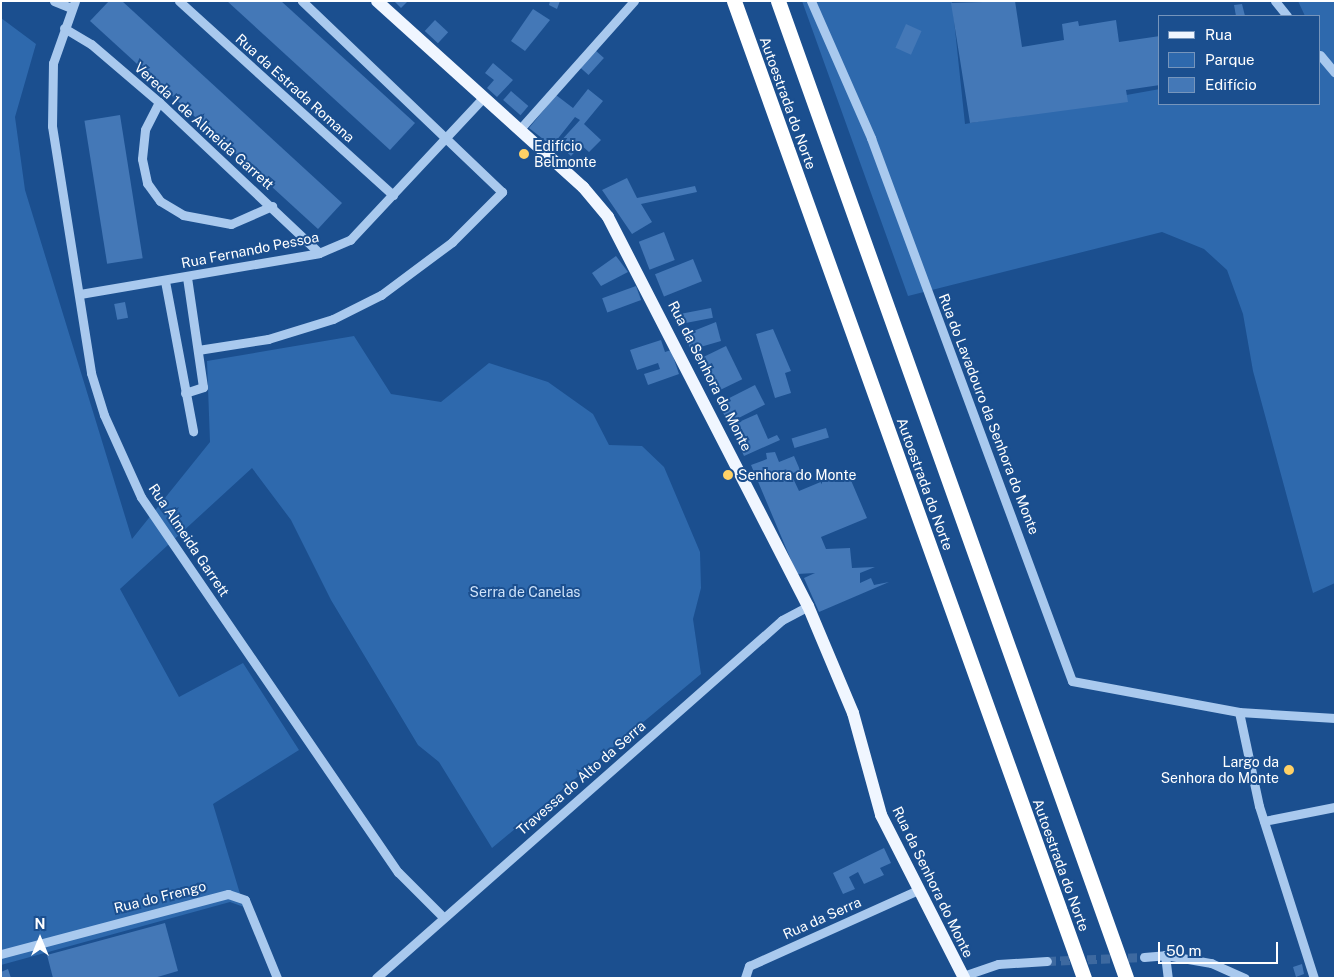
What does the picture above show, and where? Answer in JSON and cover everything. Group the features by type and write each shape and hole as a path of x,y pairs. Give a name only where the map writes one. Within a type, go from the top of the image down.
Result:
{"highway":[{"name":"Autoestrada do Norte","path":"734,1 1084,978"},
{"name":"Autoestrada do Norte","path":"778,1 1126,978"}],"main road":[{"name":"Rua da Senhora do Monte","path":"378,1 583,187 608,217 808,606 853,713 881,815 963,977"}],"street":[{"path":"54,1 73,5"},
{"name":"Rua da Estrada Romana","path":"179,1 393,195"},
{"path":"198,350 268,339 333,319 401,283 452,242 502,192 302,1"},
{"path":"519,130 634,1"},
{"name":"Rua do Lavadouro da Senhora do Monte","path":"811,1 871,138 1072,681 1239,712"},
{"path":"1275,1 1286,15"},
{"name":"Rua Almeida Garrett","path":"73,5 53,63 52,126 91,373 104,415 141,496 398,872 443,917"},
{"name":"Vereda 1 de Almeida Garrett","path":"64,28 91,44 159,102 272,206 319,253"},
{"path":"1321,56 1335,73"},
{"name":"Rua Fernando Pessoa","path":"80,294 165,281 319,253 350,240 483,98"},
{"path":"159,102 145,130 142,159 147,184 160,201 183,215 231,224 272,206"},
{"path":"185,393 203,387 187,277"},
{"path":"165,281 185,393 194,431"},
{"name":"Travessa do Alto da Serra","path":"376,978 782,620 808,606"},
{"path":"1314,978 1264,821 1239,712 1335,718"},
{"path":"1264,821 1335,807"},
{"name":"Rua da Serra","path":"745,978 750,966 918,890"},
{"name":"Rua do Frengo","path":"1,954 228,894 245,900 277,978"},
{"path":"1144,957 1165,955 1211,963 1245,978"},
{"path":"1165,955 1168,978"},
{"path":"963,977 990,965 1047,961"}],"green space":[{"path":"802,1 952,1 965,124 1158,89 1158,105 1321,105 1321,15 1305,15 1298,1 1335,1 1335,583 1313,593 1253,371 1243,314 1227,270 1204,249 1162,232 908,296"},
{"name":"Serra de Canelas","path":"1,18 36,44 15,117 25,190 132,539 210,442 207,361 354,336 391,394 441,402 489,363 548,382 593,414 609,445 642,446 664,467 700,552 701,588 693,619 701,674 492,848 439,762 418,745 331,600 291,520 252,468 120,589 179,697 243,663 299,750 213,804 244,907 230,902 1,965"}],"building":[{"path":"109,1 122,1 342,203 318,229 90,21"},
{"path":"227,1 281,1 415,123 390,150"},
{"path":"394,1 408,1 401,8"},
{"path":"550,1 560,1 557,9 549,5"},
{"path":"1015,1 1022,47 1064,40 1062,24 1078,21 1079,26 1116,20 1119,42 1158,36 1158,85 1126,90 1128,102 970,123 951,3"},
{"path":"1242,4 1245,15 1236,15 1234,5"},
{"path":"533,9 550,20 525,51 511,41"},
{"path":"435,20 448,32 438,43 425,31"},
{"path":"906,24 922,31 911,55 895,48"},
{"path":"595,50 604,58 589,75 580,67"},
{"path":"493,63 513,80 497,97 487,88 494,80 485,73"},
{"path":"588,89 603,101 584,124 601,140 589,152 581,145 571,156 558,144 580,120 575,117 552,146 529,128 556,95 573,108"},
{"path":"511,91 528,106 520,115 503,100"},
{"path":"120,115 143,258 107,264 84,121"},
{"path":"627,178 637,198 695,186 697,192 641,204 652,222 632,234 602,190"},
{"path":"664,232 675,260 650,270 639,242"},
{"path":"616,256 628,272 601,286 592,273"},
{"path":"693,259 702,281 664,297 655,274"},
{"path":"636,286 641,300 607,312 602,298"},
{"path":"125,302 128,318 117,320 114,304"},
{"path":"711,308 713,318 681,324 679,314"},
{"path":"716,322 721,341 690,350 686,334"},
{"path":"773,329 791,371 785,373 791,393 775,398 756,334"},
{"path":"661,340 665,352 671,350 679,374 648,385 644,374 660,369 658,363 637,370 630,350"},
{"path":"726,346 742,379 713,393 697,360"},
{"path":"755,385 765,405 728,423 718,404"},
{"path":"757,414 768,439 777,435 780,440 744,456 730,426"},
{"path":"826,428 829,438 794,448 792,439"},
{"path":"775,452 779,462 794,456 800,470 791,474 799,491 847,471 867,518 821,537 826,549 850,548 852,568 875,567 860,573 860,583 871,578 874,585 889,582 819,612 804,578 815,573 797,574 751,465 767,459 766,453"},
{"path":"884,848 891,863 880,868 884,875 864,884 858,872 849,877 855,889 843,894 833,873"},
{"path":"165,923 178,971 154,978 53,978 47,955"},
{"path":"1302,964 1304,974 1296,977 1293,967"},
{"path":"8,969 11,978 1,978 1,972"}],"tunnel":[{"path":"1047,961 1144,957"}],"place":[{"name":"Edifício Belmonte","path":"524,154"},
{"name":"Senhora do Monte","path":"728,475"},
{"name":"Largo da Senhora do Monte","path":"1289,770"}]}
